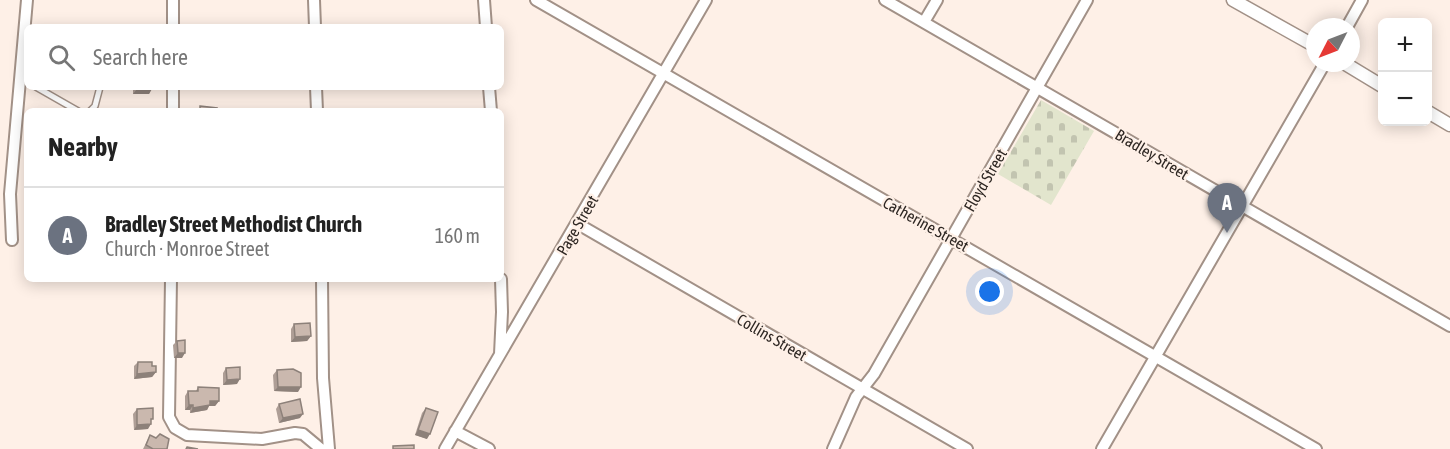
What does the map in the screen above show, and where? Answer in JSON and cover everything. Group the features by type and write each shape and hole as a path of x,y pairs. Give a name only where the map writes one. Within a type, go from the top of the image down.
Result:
{"street":[{"path":"26,24 27,0"},
{"path":"173,0 173,24"},
{"path":"314,0 315,24"},
{"path":"484,0 486,24"},
{"name":"Catherine Street","path":"536,0 1316,449"},
{"name":"Page Street","path":"445,449 578,224 706,0"},
{"name":"Bradley Street","path":"885,0 1450,326"},
{"path":"924,22 937,0"},
{"name":"Floyd Street","path":"833,449 848,413 952,239 1087,0"},
{"path":"1233,0 1306,41"},
{"path":"1352,18 1362,0"},
{"path":"12,240 10,194 24,60"},
{"path":"1102,449 1320,72"},
{"path":"1359,72 1378,83"},
{"path":"173,90 173,108"},
{"path":"316,90 317,108"},
{"path":"489,90 491,108"},
{"path":"1432,114 1450,125"},
{"name":"Collins Street","path":"578,224 967,449"},
{"path":"171,282 170,417 180,431 187,435 243,439 296,433 303,434 321,449"},
{"path":"322,282 323,378 329,449"},
{"path":"500,355 501,282"},
{"path":"455,431 489,449"}],"lane":[{"path":"41,90 73,108"},
{"path":"93,108 99,90"}],"green space":[{"path":"1041,100 1094,131 1051,205 998,174"}],"building":[{"path":"310,323 311,336 295,337 294,324"},
{"path":"185,340 185,353 178,353 177,341"},
{"path":"138,362 152,362 152,366 156,366 156,372 137,374"},
{"path":"240,367 240,379 227,380 226,368"},
{"path":"293,369 301,373 301,387 278,387 277,370"},
{"path":"198,387 219,388 219,401 210,401 210,405 193,408 193,405 189,405 188,391 198,391"},
{"path":"300,399 303,414 283,418 279,404"},
{"path":"153,408 151,424 137,425 137,409"},
{"path":"426,408 438,412 430,434 418,430"},
{"path":"160,434 169,439 167,449 153,449 146,445 150,435 156,438"},
{"path":"414,445 414,449 393,449 393,446"}],"place":[{"name":"Bradley Street Methodist Church","path":"1227,233"}]}
